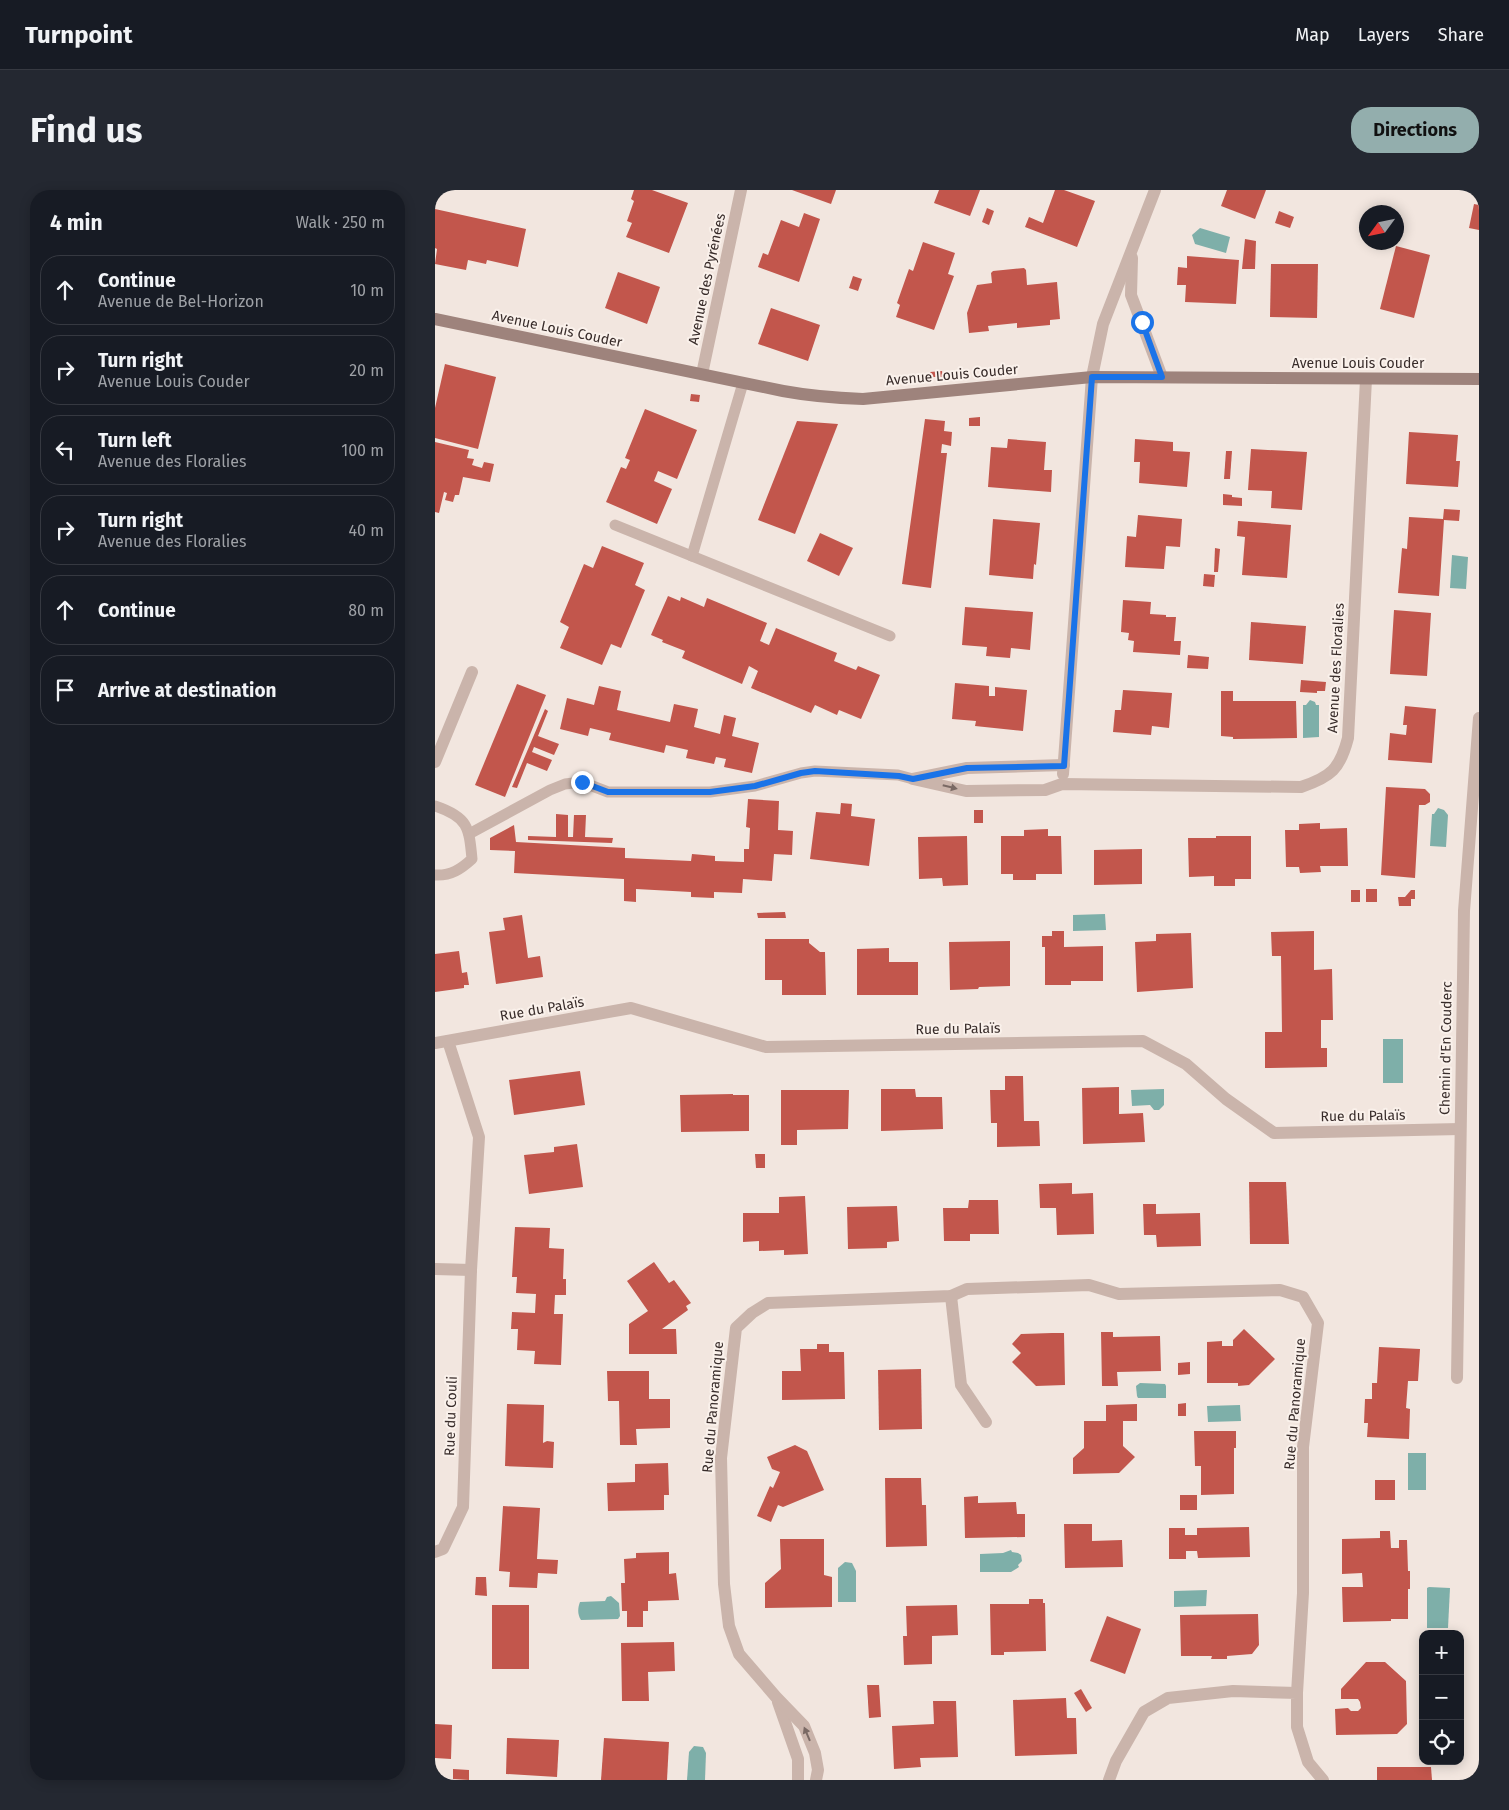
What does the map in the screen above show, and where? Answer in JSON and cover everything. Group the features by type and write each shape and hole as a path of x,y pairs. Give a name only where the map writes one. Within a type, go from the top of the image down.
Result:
{"street":[{"name":"Avenue des Pyrénées","path":"702,374 741,190"},
{"path":"1062,784 1092,377 1103,324 1155,190"},
{"path":"1132,248 1131,295 1162,377"},
{"name":"Avenue Louis Couder","path":"435,319 810,396 863,399 1092,377 1479,379"},
{"name":"Avenue des Floralies","path":"913,779 966,791 1045,790 1062,784 1301,787 1318,781 1334,770 1343,757 1348,738 1366,379"},
{"path":"435,762 472,672"},
{"name":"Chemin d'En Couderc","path":"1457,1378 1464,911 1479,718"},
{"path":"913,779 967,768 1064,766"},
{"name":"Rue du Palaïs","path":"441,1042 631,1008 766,1047 1143,1040 1186,1064 1226,1100 1274,1132 1460,1129"},
{"name":"Rue du Couli","path":"435,1552 443,1550 463,1507 471,1270 479,1137 441,1042"},
{"path":"435,1269 471,1270"},
{"name":"Rue du Panoramique","path":"820,1777 815,1753 804,1726 739,1654 729,1626 724,1584 721,1458 736,1328 752,1313 768,1303 951,1296 967,1289 1089,1285 1119,1294 1280,1290 1303,1297 1318,1323 1303,1446 1303,1593 1297,1693 1297,1727 1308,1762 1323,1780"},
{"path":"951,1296 961,1385 986,1422"},
{"path":"1109,1780 1116,1762 1144,1712 1168,1698 1233,1691 1297,1693"},
{"name":"Rue du Panoramique","path":"776,1697 798,1759 798,1780"}],"lane":[{"path":"692,556 743,383"},
{"path":"615,525 890,636"},
{"path":"469,834 550,790 565,784 582,782 608,792 710,792 755,786 815,771 899,776 913,779"},
{"path":"435,806 449,811 464,822 469,834 472,859 459,871 443,876 435,875"}],"water":[{"path":"1200,228 1230,237 1226,253 1195,244 1192,235"},
{"path":"1452,555 1468,557 1466,589 1450,588"},
{"path":"1310,700 1319,705 1319,737 1303,738 1303,705 1306,705"},
{"path":"1438,808 1444,810 1448,815 1446,847 1430,846 1432,814"},
{"path":"1105,914 1106,930 1073,931 1073,915"},
{"path":"1383,1039 1403,1039 1403,1083 1383,1083"},
{"path":"1164,1089 1164,1105 1159,1110 1154,1110 1150,1105 1132,1106 1131,1090"},
{"path":"1140,1383 1165,1384 1166,1398 1138,1398 1136,1386"},
{"path":"1240,1405 1241,1421 1208,1422 1207,1406"},
{"path":"1408,1453 1426,1453 1426,1490 1408,1490"},
{"path":"1011,1550 1021,1555 1022,1561 1018,1565 1019,1567 1011,1572 980,1572 980,1554 1003,1553"},
{"path":"845,1562 852,1563 856,1571 856,1602 838,1602 838,1568"},
{"path":"1427,1588 1450,1588 1448,1628 1427,1628"},
{"path":"1207,1590 1206,1606 1174,1607 1174,1591"},
{"path":"611,1596 619,1603 620,1616 618,1619 581,1620 578,1611 580,1602 605,1601 607,1597"},
{"path":"694,1746 703,1747 706,1753 705,1780 687,1780 689,1752"}],"building":[{"path":"634,190 652,190 688,203 669,253 626,237 632,223 627,221 634,201 631,199"},
{"path":"792,190 836,190 831,204"},
{"path":"939,190 980,190 970,216 934,203"},
{"path":"1055,190 1064,190 1095,201 1077,247 1025,227 1029,217 1043,223"},
{"path":"1227,190 1266,190 1255,219 1221,206"},
{"path":"1474,204 1479,205 1479,230 1469,228"},
{"path":"987,208 994,211 989,225 982,222"},
{"path":"435,209 526,229 518,267 487,260 486,264 468,260 466,270 435,264 437,249 435,248"},
{"path":"1279,211 1294,217 1290,228 1275,223"},
{"path":"804,213 820,219 799,282 758,267 763,253 768,255 781,220 799,227"},
{"path":"1245,239 1256,241 1255,269 1242,269"},
{"path":"923,242 955,253 948,274 954,276 934,330 896,317 900,305 897,303 909,269 913,271"},
{"path":"1404,248 1430,255 1414,318 1380,309 1395,250 1404,250"},
{"path":"1187,256 1239,260 1236,304 1185,302 1186,285 1177,285 1178,267 1187,268"},
{"path":"1271,264 1318,264 1317,318 1270,317"},
{"path":"1024,268 1026,270 1027,285 1057,282 1060,319 1050,320 1050,325 1017,328 1017,323 988,326 989,331 969,333 967,313 977,285 992,283 991,273 993,271"},
{"path":"618,272 660,287 647,324 605,308"},
{"path":"853,276 862,279 858,291 849,288"},
{"path":"771,308 820,325 808,361 758,344"},
{"path":"445,364 496,377 478,449 435,438 435,408"},
{"path":"942,371 943,377 930,377 930,372"},
{"path":"691,394 700,395 699,402 690,401"},
{"path":"645,409 697,430 677,479 658,471 654,481 672,489 657,524 606,502 621,467 626,469 630,460 625,458"},
{"path":"980,417 980,426 969,426 969,418"},
{"path":"925,419 945,421 944,431 952,432 951,446 942,444 941,453 947,453 931,588 902,584"},
{"path":"797,421 838,424 795,534 758,520"},
{"path":"1409,432 1458,435 1456,461 1460,461 1458,487 1406,484"},
{"path":"1008,439 1046,442 1044,470 1052,470 1051,492 988,487 991,447 1007,448"},
{"path":"1135,439 1173,442 1173,451 1190,452 1187,487 1139,483 1140,462 1134,462"},
{"path":"435,442 469,450 467,458 474,459 472,465 482,468 484,462 494,464 490,482 463,477 459,495 455,495 453,502 445,500 447,493 444,492 439,513 435,512"},
{"path":"1251,449 1307,452 1302,510 1271,508 1272,491 1248,490"},
{"path":"1226,451 1232,451 1230,479 1224,479"},
{"path":"1223,494 1242,498 1242,506 1223,505"},
{"path":"1444,509 1460,510 1459,521 1444,520 1439,596 1398,593 1402,548 1407,549 1409,517 1443,519"},
{"path":"1138,515 1182,519 1180,547 1166,546 1164,569 1125,567 1127,536 1136,537"},
{"path":"993,519 1040,523 1033,579 989,575"},
{"path":"1238,521 1291,525 1287,578 1242,575 1245,537 1237,536"},
{"path":"820,533 853,548 839,576 807,561"},
{"path":"602,546 644,563 635,585 645,590 621,648 611,644 602,665 560,648 569,627 560,622 584,564 593,568"},
{"path":"1215,548 1220,549 1218,572 1214,572"},
{"path":"1204,574 1215,575 1214,587 1203,586"},
{"path":"668,596 680,601 681,597 704,607 707,598 767,623 760,641 769,645 776,628 837,653 834,661 856,670 858,666 880,675 861,719 839,710 837,715 815,705 811,713 751,688 758,671 749,666 742,684 682,658 685,651 662,642 663,640 651,635"},
{"path":"1123,600 1151,602 1150,614 1176,617 1174,641 1181,641 1180,655 1133,652 1134,641 1128,640 1129,633 1121,632"},
{"path":"965,607 1033,612 1030,650 1011,648 1010,658 986,656 987,647 962,645"},
{"path":"1394,610 1431,613 1427,676 1390,674"},
{"path":"1251,622 1306,626 1303,664 1249,660"},
{"path":"1188,655 1209,657 1208,669 1187,668"},
{"path":"1301,680 1326,682 1325,691 1317,691 1317,693 1300,692"},
{"path":"955,683 989,686 989,696 995,696 995,687 1027,690 1023,731 975,726 976,721 952,719"},
{"path":"517,684 546,695 505,797 475,785"},
{"path":"599,686 621,691 617,710 670,722 674,704 698,709 694,727 720,734 724,715 736,718 732,736 759,743 752,773 724,767 726,759 716,757 714,764 686,758 688,750 666,745 664,753 609,740 611,733 590,728 588,736 560,729 567,698 594,705"},
{"path":"1123,690 1172,693 1169,728 1152,726 1151,735 1113,732 1115,710 1121,710"},
{"path":"1221,691 1233,691 1233,701 1296,701 1297,738 1233,739 1233,737 1221,736"},
{"path":"1405,706 1436,709 1432,763 1388,760 1390,733 1406,735 1407,725 1403,725"},
{"path":"545,709 548,711 538,736 559,744 554,755 534,747 532,752 552,760 547,771 527,763 517,788 512,787"},
{"path":"1386,787 1425,789 1430,794 1430,802 1425,805 1419,805 1415,878 1381,875"},
{"path":"748,799 779,801 778,830 793,831 792,855 774,854 772,881 743,879 742,893 714,892 714,898 691,897 691,892 636,889 636,902 624,901 624,879 514,873 515,851 490,850 490,838 514,825 516,842 625,848 625,858 691,861 692,854 715,856 715,861 744,862 744,849 749,849 750,828 746,827"},
{"path":"841,803 852,804 851,816 875,819 869,866 810,859 816,812 840,814"},
{"path":"974,810 983,810 983,823 974,823"},
{"path":"556,814 568,815 568,837 573,837 574,815 586,815 585,837 613,838 612,843 528,840 528,836 556,837"},
{"path":"1320,823 1320,829 1347,828 1348,866 1320,866 1321,872 1300,873 1299,867 1286,867 1285,830 1299,830 1299,824"},
{"path":"1048,829 1048,836 1061,836 1062,874 1036,874 1036,880 1013,880 1013,874 1001,874 1001,836 1024,836 1024,830"},
{"path":"967,836 968,885 943,886 942,878 919,879 918,837"},
{"path":"1216,836 1251,836 1251,879 1235,879 1235,886 1214,886 1214,876 1189,877 1188,838 1216,838"},
{"path":"1142,849 1142,884 1094,885 1094,850"},
{"path":"1366,889 1377,889 1377,902 1366,902"},
{"path":"1351,890 1360,890 1360,902 1351,902"},
{"path":"1411,890 1415,890 1415,899 1411,899 1411,906 1399,906 1398,897 1405,897"},
{"path":"785,912 786,918 758,918 757,913"},
{"path":"522,915 528,958 540,956 543,977 496,984 489,932 505,930 503,918"},
{"path":"1052,931 1064,931 1064,947 1103,946 1103,981 1071,981 1071,985 1045,985 1045,947 1042,947 1042,936 1052,936"},
{"path":"1314,931 1314,970 1332,969 1333,1020 1321,1020 1321,1048 1327,1048 1327,1067 1265,1068 1265,1032 1282,1032 1281,956 1272,956 1271,932"},
{"path":"1191,933 1193,988 1137,992 1135,942 1156,941 1156,934"},
{"path":"765,939 809,939 809,943 820,952 825,952 826,995 782,995 782,980 765,980"},
{"path":"1010,941 1010,986 950,990 949,942"},
{"path":"889,948 889,962 918,962 918,995 857,995 857,949"},
{"path":"459,951 462,973 467,972 469,985 464,985 464,988 435,992 435,954"},
{"path":"580,1071 585,1105 514,1115 509,1080"},
{"path":"1005,1076 1023,1076 1024,1121 1039,1121 1040,1146 997,1147 997,1123 991,1123 990,1090 1005,1090"},
{"path":"1119,1087 1119,1114 1143,1113 1145,1142 1083,1144 1082,1088"},
{"path":"881,1089 915,1089 916,1097 942,1097 943,1129 881,1131"},
{"path":"781,1090 849,1090 848,1129 797,1130 797,1145 781,1145"},
{"path":"680,1095 749,1095 749,1131 681,1132"},
{"path":"577,1144 583,1187 529,1194 524,1155 554,1152 554,1147"},
{"path":"755,1154 765,1154 765,1168 756,1168"},
{"path":"1249,1182 1286,1182 1289,1244 1250,1244"},
{"path":"1072,1183 1072,1194 1093,1193 1094,1234 1057,1235 1056,1208 1040,1208 1039,1184"},
{"path":"805,1196 808,1254 784,1255 784,1250 759,1251 759,1241 743,1242 743,1213 779,1213 779,1197"},
{"path":"969,1200 998,1200 999,1234 970,1234 970,1241 944,1241 943,1208 968,1208"},
{"path":"1143,1204 1156,1204 1156,1214 1200,1213 1201,1246 1157,1247 1156,1235 1144,1235"},
{"path":"897,1206 899,1241 887,1242 887,1248 848,1249 847,1207"},
{"path":"515,1227 550,1228 549,1248 564,1249 563,1279 566,1279 566,1295 555,1295 554,1314 563,1314 561,1365 534,1364 535,1351 517,1350 518,1329 511,1329 512,1312 535,1313 536,1294 516,1293 517,1277 512,1277"},
{"path":"654,1262 669,1283 674,1280 691,1303 686,1306 688,1310 662,1329 676,1329 677,1354 629,1354 629,1324 648,1311 627,1281"},
{"path":"1244,1329 1275,1359 1249,1385 1238,1386 1238,1383 1207,1383 1207,1342 1222,1341 1222,1346 1233,1346 1233,1340"},
{"path":"1101,1332 1113,1332 1113,1337 1160,1336 1161,1371 1117,1372 1118,1386 1102,1386"},
{"path":"1064,1333 1065,1385 1036,1386 1012,1362 1021,1353 1012,1344 1021,1334"},
{"path":"817,1344 829,1344 829,1352 844,1352 845,1399 782,1400 782,1371 801,1371 800,1349 817,1349"},
{"path":"1379,1347 1420,1349 1418,1381 1408,1381 1406,1408 1410,1409 1409,1439 1367,1437 1368,1423 1364,1423 1365,1399 1372,1399 1372,1383 1377,1383"},
{"path":"1190,1362 1190,1374 1178,1375 1178,1363"},
{"path":"921,1369 922,1429 879,1430 878,1370"},
{"path":"607,1371 649,1371 649,1399 670,1399 670,1428 636,1429 637,1445 620,1445 619,1401 608,1401"},
{"path":"1186,1403 1186,1416 1178,1416 1178,1404"},
{"path":"507,1404 544,1405 543,1443 547,1441 554,1442 553,1468 505,1466"},
{"path":"1137,1404 1137,1421 1123,1421 1123,1446 1135,1457 1119,1473 1073,1474 1073,1458 1084,1448 1084,1421 1106,1421 1106,1405"},
{"path":"1194,1431 1236,1431 1234,1494 1201,1495 1201,1466 1195,1466"},
{"path":"795,1445 807,1451 824,1490 783,1507 778,1505 771,1522 757,1516 770,1486 773,1488 780,1472 772,1469 767,1457"},
{"path":"668,1463 669,1495 664,1495 664,1510 608,1511 607,1483 635,1482 635,1464"},
{"path":"885,1478 921,1478 922,1505 926,1505 927,1546 886,1547"},
{"path":"1375,1480 1395,1480 1395,1500 1375,1500"},
{"path":"1180,1495 1197,1495 1197,1510 1180,1510"},
{"path":"978,1496 978,1503 1016,1502 1017,1514 1025,1514 1025,1537 965,1538 964,1497"},
{"path":"503,1506 540,1508 537,1559 558,1560 557,1574 538,1573 537,1588 509,1587 510,1572 499,1571"},
{"path":"1064,1524 1092,1524 1092,1541 1122,1540 1123,1567 1065,1568"},
{"path":"1249,1527 1250,1557 1198,1558 1197,1551 1186,1551 1186,1559 1169,1559 1169,1528 1185,1528 1185,1535 1197,1535 1197,1528"},
{"path":"1380,1531 1390,1531 1391,1548 1399,1548 1399,1540 1407,1540 1408,1571 1410,1571 1408,1619 1343,1622 1342,1587 1363,1587 1362,1573 1342,1574 1342,1539 1380,1538"},
{"path":"780,1539 824,1539 824,1575 832,1577 832,1607 765,1608 765,1583 781,1569"},
{"path":"669,1552 669,1574 676,1573 679,1600 648,1601 648,1611 643,1611 643,1627 627,1627 627,1611 622,1611 621,1583 625,1583 624,1559 636,1558 636,1553"},
{"path":"476,1577 486,1577 487,1596 475,1595"},
{"path":"1029,1599 1043,1599 1043,1603 1045,1603 1046,1651 1004,1652 1004,1655 991,1655 990,1604 1029,1604"},
{"path":"492,1605 529,1605 529,1669 492,1669"},
{"path":"957,1605 958,1635 932,1636 932,1664 904,1665 903,1636 907,1636 906,1606"},
{"path":"1258,1614 1259,1645 1252,1654 1227,1656 1227,1659 1211,1659 1212,1656 1181,1656 1180,1615"},
{"path":"1107,1616 1141,1629 1125,1674 1090,1661"},
{"path":"674,1642 675,1671 648,1672 649,1701 622,1701 621,1643"},
{"path":"1366,1662 1385,1662 1406,1681 1407,1724 1397,1734 1336,1735 1335,1709 1348,1708 1351,1711 1358,1711 1361,1708 1358,1699 1341,1699 1341,1689"},
{"path":"867,1685 879,1685 881,1717 869,1718"},
{"path":"1081,1689 1092,1708 1086,1712 1074,1693"},
{"path":"1066,1698 1067,1718 1076,1718 1077,1754 1015,1756 1013,1700"},
{"path":"933,1701 956,1701 958,1757 920,1758 921,1767 894,1769 892,1726 934,1724"},
{"path":"435,1724 452,1725 451,1759 435,1758"},
{"path":"507,1738 559,1740 557,1777 506,1774"},
{"path":"604,1738 669,1742 667,1780 601,1780"},
{"path":"1377,1767 1431,1767 1432,1780 1377,1780"},
{"path":"453,1769 469,1770 469,1780 453,1779"}],"route":[{"path":"582,782 608,792 710,792 755,786 815,771 899,776 913,779 967,768 1064,766 1092,377 1162,377 1142,322"}]}
